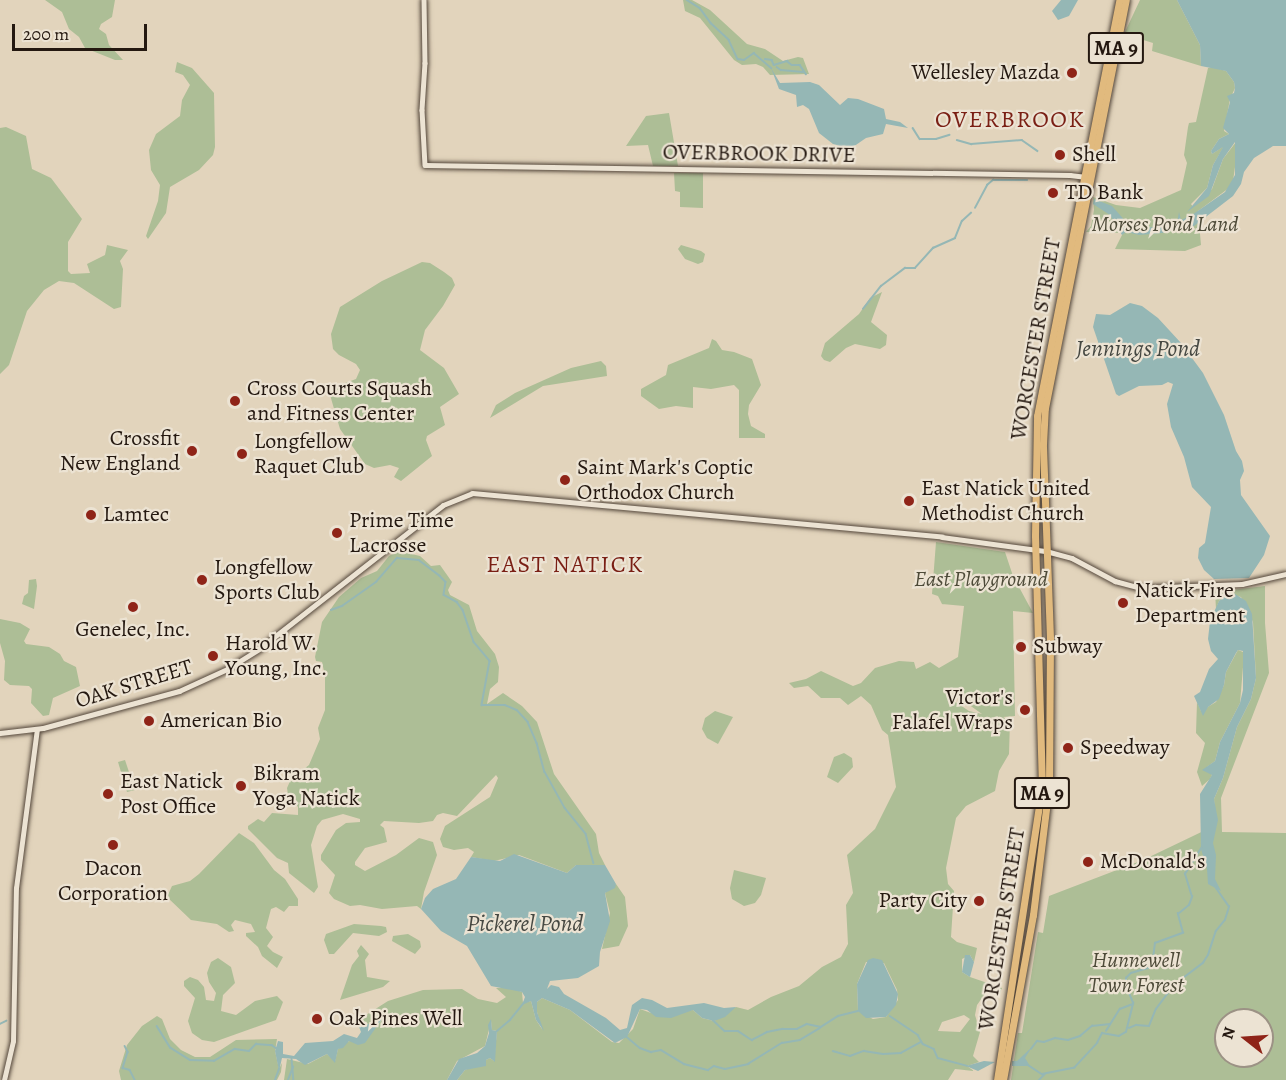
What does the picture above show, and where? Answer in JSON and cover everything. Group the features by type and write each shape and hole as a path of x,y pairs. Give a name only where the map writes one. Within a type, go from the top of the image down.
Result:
{"highway":[{"name":"WORCESTER STREET","path":"997,1080 1030,861 1040,811 1043,771 1035,549 1037,416 1119,0"},
{"name":"WORCESTER STREET","path":"1004,1080 1032,923 1049,777 1050,642 1046,551 1045,414 1126,0"},
{"path":"1030,861 1040,863"}],"main road":[{"name":"OAK STREET","path":"0,733 37,729 178,691 227,669 260,648 443,505 466,494 484,493 926,536 1046,551"},
{"path":"4,1080 13,1036 16,888 37,729"}],"street":[{"name":"OVERBROOK DRIVE","path":"423,0 425,63 422,110 425,165 1083,177 1091,179"},
{"name":"OAK STREET","path":"1046,551 1074,558 1112,579 1136,587 1182,588 1242,584 1286,574"}],"green space":[{"path":"45,0 115,0 112,17 101,24 99,29 106,34 109,45 123,60 115,60 85,48 79,37 69,29 62,12"},
{"path":"683,0 692,0 710,10 747,44 765,49 783,61 803,58 809,74 770,75 763,67 756,64 742,65 734,60 700,18 685,11"},
{"path":"1140,0 1177,0 1200,45 1201,66 1152,51 1153,43 1124,34"},
{"path":"177,62 192,68 214,93 215,147 213,155 199,170 170,187 166,213 148,239 146,236 158,201 160,185 151,170 149,150 156,134 180,116 182,100 190,85 183,75 175,72"},
{"name":"Morses Pond Land","path":"1213,67 1226,71 1234,82 1235,88 1230,99 1224,131 1229,134 1219,139 1211,151 1212,154 1224,146 1213,165 1207,188 1191,204 1193,207 1212,189 1223,159 1236,142 1237,153 1233,181 1229,188 1198,211 1201,245 1185,251 1115,249 1123,233 1086,232 1091,226 1094,210 1093,197 1116,205 1140,208 1181,190 1187,163 1184,155 1189,123 1196,122 1208,68"},
{"path":"669,113 678,166 653,166 648,145 626,146 646,116"},
{"path":"6,127 26,136 32,169 51,178 82,219 68,242 68,271 71,274 90,273 87,264 105,255 107,245 128,250 120,261 123,269 121,307 114,309 74,283 59,281 44,290 27,311 9,365 0,374 0,128"},
{"path":"674,173 703,173 703,208 680,207 680,192 675,191"},
{"path":"681,245 705,254 703,262 698,264 685,259 678,249"},
{"path":"422,262 430,263 444,272 452,278 455,285 425,330 420,350 444,368 459,394 440,407 445,425 427,436 426,440 432,456 401,481 394,477 399,468 390,465 374,468 365,464 340,429 330,395 337,386 356,379 360,370 356,364 333,349 331,334 340,307 382,281"},
{"path":"882,292 871,322 887,335 886,345 880,349 855,344 846,348 830,362 824,360 821,356 825,343 859,314 870,298"},
{"path":"712,339 722,350 752,359 761,385 749,405 748,414 751,426 765,434 765,438 739,438 739,390 734,385 711,389 693,387 693,408 676,406 659,409 641,396 641,389 666,375 668,365 709,348"},
{"path":"601,361 606,366 607,376 543,386 490,418 496,405 515,393 571,368"},
{"name":"East Playground","path":"936,542 1005,552 1013,576 1033,613 1013,611 1015,716 1003,717 1010,721 1009,754 999,771 995,791 966,806 956,818 946,868 948,884 954,891 951,937 957,942 977,948 974,962 970,955 962,959 962,972 1002,988 1000,993 985,994 977,1005 975,1015 980,1032 973,1056 979,1062 967,1066 974,1071 955,1069 948,1080 457,1080 465,1070 490,1058 494,1061 497,1031 492,1030 491,1021 485,1046 457,1061 447,1080 284,1080 287,1059 308,1064 327,1054 335,1061 338,1049 347,1042 370,1033 383,1019 383,1017 370,1024 358,1024 366,1015 388,1001 423,990 462,989 478,999 497,1003 506,997 496,988 511,988 522,992 523,1003 531,1001 536,1020 542,1029 537,1012 537,1002 542,998 570,1010 612,1042 619,1043 633,1029 640,1009 651,1013 693,1010 702,1018 714,1021 736,1007 748,1010 771,997 799,986 822,967 841,957 848,944 846,905 853,893 847,855 875,829 896,787 888,735 882,730 871,705 861,696 848,705 840,698 821,698 808,686 794,688 789,683 806,679 821,671 853,686 861,683 875,668 899,661 914,662 916,669 930,662 939,668 958,657 964,606 942,604 938,596 932,594","holes":["952,689 961,699 982,714 969,711 954,701 951,696","866,962 884,963 897,990 898,1000 886,1017 873,1019 858,1011 857,984","964,1015 970,1019 960,1032 938,1031 942,1022"]},
{"path":"399,551 420,556 431,566 440,565 452,582 448,590 450,595 469,605 477,631 495,654 499,667 498,682 490,689 487,704 503,693 522,706 537,722 554,774 596,834 599,853 605,865 576,865 567,873 519,855 494,861 471,857 474,852 468,848 454,850 443,847 440,839 445,826 490,797 498,778 496,775 457,816 443,813 437,815 433,821 419,823 384,821 380,825 384,828 387,842 365,848 355,862 355,865 365,871 396,855 419,838 433,842 437,855 424,892 421,909 417,906 382,909 360,905 350,906 334,899 329,893 335,875 321,860 321,855 336,830 346,823 360,822 360,819 343,814 322,820 317,826 311,845 318,887 314,893 289,873 288,863 277,858 248,829 248,826 258,819 264,822 272,813 298,815 298,807 288,795 287,788 291,779 309,765 320,739 318,728 325,710 325,676 322,662 316,661 315,657 322,622 339,597 361,578 377,571 389,556"},
{"path":"36,579 34,609 22,604 24,596 28,593 29,580"},
{"name":"Hunnewell Town Forest","path":"1265,586 1269,673 1221,798 1222,832 1286,833 1286,1080 1011,1080 1018,1033 1022,1033 1038,932 1043,933 1049,896 1143,860 1216,825 1214,799 1223,778 1237,727 1251,699 1256,678 1253,622 1241,597 1230,594 1219,601 1216,609 1215,592"},
{"path":"0,619 20,623 30,629 24,641 26,644 49,647 60,654 64,661 76,667 80,686 53,698 49,715 43,716 31,703 32,689 29,686 10,685 4,680 5,661 0,643"},
{"path":"1238,650 1244,655 1240,703 1220,742 1215,761 1207,767 1212,775 1202,786 1197,772 1205,743 1196,733 1197,702 1201,711 1216,702 1224,685 1226,672"},
{"path":"715,711 733,717 718,744 707,738 702,729 705,718"},
{"path":"844,753 852,758 853,767 838,783 827,777 834,757"},
{"path":"125,760 135,790 127,792 118,762"},
{"path":"239,833 254,843 274,870 285,879 298,899 298,906 289,906 284,912 276,907 271,909 266,928 273,937 267,946 283,957 277,968 262,956 258,947 246,936 246,933 255,932 251,924 235,920 231,925 234,931 229,932 217,924 191,920 167,897 172,886 190,881 199,874"},
{"path":"734,870 766,878 761,895 755,903 744,906 732,899 730,888"},
{"path":"616,884 625,897 628,926 619,946 602,949 610,913 605,893"},
{"path":"354,924 386,927 387,932 379,936 353,933 334,954 329,954 324,940 326,934"},
{"path":"408,934 420,941 421,947 415,954 392,941 393,936"},
{"path":"361,945 369,954 365,960 367,977 390,981 383,987 340,1000 352,965 359,956 357,951"},
{"path":"218,958 231,967 235,983 223,995 221,1011 236,1015 255,1001 277,996 283,1002 276,1020 214,1042 202,1040 192,1033 188,1021 195,998 184,986 184,981 190,977 198,980 204,987 206,1000 214,1001 216,993 209,982 207,973 211,962"},
{"path":"157,1016 162,1019 170,1039 181,1050 195,1057 210,1057 236,1040 277,1039 275,1051 279,1069 282,1063 281,1072 277,1080 121,1080 119,1071 127,1045 142,1026"}],"water":[{"path":"1061,0 1078,0 1069,16 1058,20 1052,11"},
{"path":"1177,0 1286,0 1286,146 1273,146 1254,158 1244,172 1241,184 1233,196 1194,226 1162,233 1139,235 1126,232 1122,235 1110,215 1093,204 1094,199 1112,206 1134,228 1158,227 1177,223 1179,212 1181,220 1192,215 1225,192 1235,175 1235,142 1223,159 1209,196 1187,212 1207,188 1213,165 1223,147 1212,154 1211,151 1219,139 1229,134 1223,128 1230,102 1227,96 1234,93 1235,88 1234,82 1226,71 1201,66 1200,45"},
{"path":"771,68 780,83 810,82 819,85 840,105 848,98 858,99 884,109 886,119 900,122 908,128 886,124 883,134 866,138 850,149 833,144 819,133 809,109 803,105 797,107 796,95 779,89"},
{"name":"Jennings Pond","path":"1130,303 1142,306 1158,318 1181,343 1203,373 1224,415 1236,451 1242,461 1244,471 1240,480 1241,495 1270,536 1264,555 1249,578 1214,579 1204,570 1198,558 1199,548 1205,543 1211,507 1192,487 1184,457 1171,427 1167,404 1173,384 1168,382 1162,385 1139,386 1119,396 1116,394 1093,327 1096,314 1110,315"},
{"path":"1232,592 1246,601 1252,614 1256,678 1251,699 1237,727 1223,778 1214,799 1218,820 1213,843 1216,855 1215,879 1221,891 1208,884 1207,869 1201,849 1200,794 1212,775 1202,770 1215,761 1220,742 1240,703 1243,690 1243,651 1238,650 1236,653 1226,672 1219,699 1208,707 1203,716 1194,696 1200,692 1209,669 1218,659 1211,651 1208,639 1210,621 1219,601"},
{"name":"Pickerel Pond","path":"514,854 567,873 576,865 605,865 616,884 615,888 605,893 610,921 600,952 599,966 578,978 550,981 547,989 551,985 559,987 564,994 606,1018 620,1030 627,1028 632,1005 642,998 652,1000 667,1008 704,1003 724,1008 736,1007 725,1017 714,1021 702,1018 693,1010 671,1018 656,1017 647,1010 640,1009 627,1037 615,1043 570,1010 542,998 537,1002 537,1012 544,1031 536,1020 531,1001 522,1005 525,997 522,992 491,986 467,946 441,931 421,909 425,898 433,889 456,879 471,857 500,861"},
{"path":"965,955 970,955 974,962 970,977 962,972"},
{"path":"873,958 882,960 898,994 896,1005 886,1017 866,1018 858,1011 857,984 868,960"},
{"path":"385,1015 365,1043 358,1045 349,1041 343,1048 338,1049 335,1063 327,1054 305,1065 296,1059 282,1058 279,1071 275,1051 278,1041 283,1042 283,1054 294,1056 305,1043 333,1041 344,1034 357,1038 361,1032 358,1024 370,1024"},
{"path":"491,1019 492,1030 497,1031 495,1062 490,1058 486,1060 486,1066 465,1070 457,1080 447,1080 459,1059 477,1053 485,1046"},
{"path":"1032,1047 1025,1058 1030,1066 1012,1066 1012,1061 1017,1061"},
{"path":"984,1061 995,1062 978,1071 966,1066"}],"waterway":[{"path":"687,0 700,8 711,23 729,40 738,59 744,60 754,53 771,68"},
{"path":"765,59 772,60 774,65"},
{"path":"774,65 787,61 792,65 800,65 806,74"},
{"path":"777,67 781,70 803,72"},
{"path":"913,128 920,139 936,139 949,135"},
{"path":"957,140 971,144 1022,140 1038,151"},
{"path":"975,208 987,185 993,180 1027,180"},
{"path":"863,309 881,286 905,268 915,268 933,248 955,238 962,221 971,213"},
{"path":"331,610 342,606 376,582 397,558 419,560 440,576 446,582 444,595 457,602 463,610 474,642 490,661 482,705 505,705 517,710 528,722 545,772 565,808 586,834 594,863"},
{"path":"1028,1065 1042,1074 1074,1068 1097,1043 1102,1033 1119,1036 1126,1032 1133,1003 1126,986 1126,978 1131,973 1152,967 1155,943 1183,933 1178,914 1189,905 1192,897 1185,874 1201,848"},
{"path":"1129,1028 1136,1025 1149,1026 1156,1009 1175,984 1203,963 1208,955 1216,931 1225,920 1229,907 1215,887"},
{"path":"497,1031 524,1003"},
{"path":"1106,1031 1120,1009 1133,1004"},
{"path":"713,1020 725,1031 738,1031 752,1040 767,1032 797,1029 807,1024 821,1027 838,1016 858,1011"},
{"path":"890,1016 918,1035 923,1044 934,1049 938,1058 967,1066"},
{"path":"0,1024 6,1021"},
{"path":"1031,1049 1037,1041 1044,1042 1055,1038 1068,1040 1080,1036 1092,1026 1110,1024"},
{"path":"157,1026 171,1048 190,1060 214,1061 235,1049 249,1051 256,1044 272,1045 276,1048"},
{"path":"627,1037 640,1048 651,1052 661,1050 684,1064 708,1070 714,1066 725,1069 748,1064 782,1043 800,1040 820,1028"},
{"path":"833,1051 850,1056 864,1051 883,1054 901,1053 921,1042"},
{"path":"125,1046 128,1052 123,1068 130,1070 135,1080"},
{"path":"292,1059 294,1080"},
{"path":"288,1080 293,1067"},
{"path":"275,1080 279,1069"},
{"path":"1039,1080 1045,1074"}],"place":[{"name":"Wellesley Mazda","path":"1072,73"},
{"name":"Shell","path":"1060,155"},
{"name":"TD Bank","path":"1053,193"},
{"name":"Cross Courts Squash and Fitness Center","path":"235,401"},
{"name":"Crossfit New England","path":"192,451"},
{"name":"Longfellow Raquet Club","path":"242,454"},
{"name":"Saint Mark's Coptic Orthodox Church","path":"565,480"},
{"name":"East Natick United Methodist Church","path":"909,501"},
{"name":"Lamtec","path":"91,515"},
{"name":"Prime Time Lacrosse","path":"337,533"},
{"name":"Longfellow Sports Club","path":"202,580"},
{"name":"Natick Fire Department","path":"1123,603"},
{"name":"Genelec, Inc.","path":"133,607"},
{"name":"Subway","path":"1021,647"},
{"name":"Harold W. Young, Inc.","path":"213,656"},
{"name":"Victor's Falafel Wraps","path":"1025,710"},
{"name":"American Bio","path":"149,721"},
{"name":"Speedway","path":"1068,748"},
{"name":"Bikram Yoga Natick","path":"241,786"},
{"name":"East Natick Post Office","path":"108,794"},
{"name":"Dacon Corporation","path":"113,845"},
{"name":"McDonald's","path":"1088,862"},
{"name":"Party City","path":"979,901"},
{"name":"Oak Pines Well","path":"317,1019"}],"district":[{"name":"OVERBROOK","path":"1010,120"},
{"name":"EAST NATICK","path":"565,565"}]}
